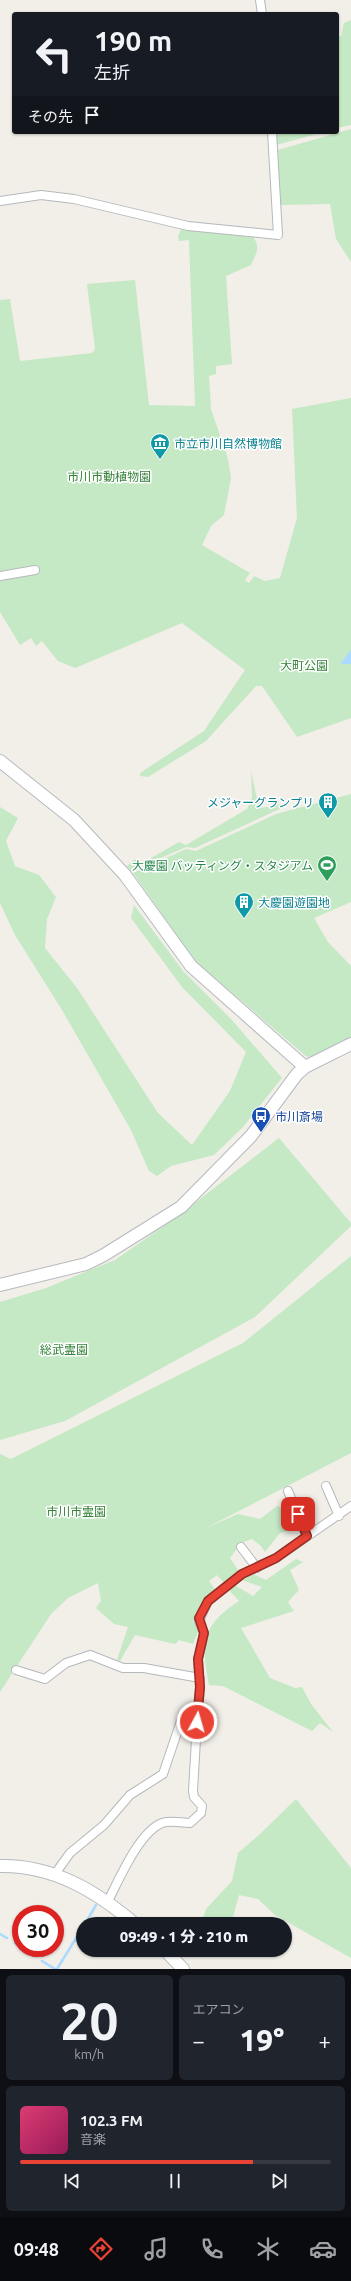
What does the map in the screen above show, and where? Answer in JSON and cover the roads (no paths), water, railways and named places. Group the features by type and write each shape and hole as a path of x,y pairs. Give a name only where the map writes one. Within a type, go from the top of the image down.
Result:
{"street":[{"path":"260,0 262,12"},
{"path":"0,201 41,195 74,199 188,226 278,235 272,134"},
{"path":"0,576 35,570"},
{"path":"0,761 74,820 125,875 191,966 305,1067"},
{"path":"0,1285 86,1264 104,1255 181,1206 251,1136 297,1074 305,1067 351,1044"},
{"path":"326,1486 338,1516"},
{"path":"288,1491 307,1536"},
{"path":"108,1901 127,1864 152,1829 163,1823 190,1823 201,1813 202,1806 194,1797 193,1791 200,1678 198,1659 204,1633 199,1618 208,1601 242,1574 276,1558 351,1506"},
{"path":"241,1547 257,1568"},
{"path":"16,1670 45,1679 66,1663 90,1655 123,1668 144,1668 200,1678"},
{"path":"55,1874 70,1852 104,1825 130,1795 163,1774 181,1722 197,1722"},
{"path":"0,1866 55,1874 108,1901 127,1917"},
{"path":"172,1957 183,1969"}],"water":[{"path":"351,650 351,664 340,664"}],"waterway":[{"path":"89,1917 96,1905"},
{"path":"0,1934 7,1938"},
{"path":"57,1969 76,1938"},
{"path":"42,1961 55,1969"}],"place":[{"name":"市立市川自然博物館","path":"160,460"},
{"name":"メジャーグランプリ","path":"328,819"},
{"name":"大慶園 バッティング・スタジアム","path":"327,882"},
{"name":"大慶園遊園地","path":"244,919"},
{"name":"市川斎場","path":"261,1133"}],"park label":[{"name":"市川市動植物園","path":"109,476"},
{"name":"大町公園","path":"304,665"},
{"name":"総武霊園","path":"64,1349"},
{"name":"市川市霊園","path":"76,1511"}]}
